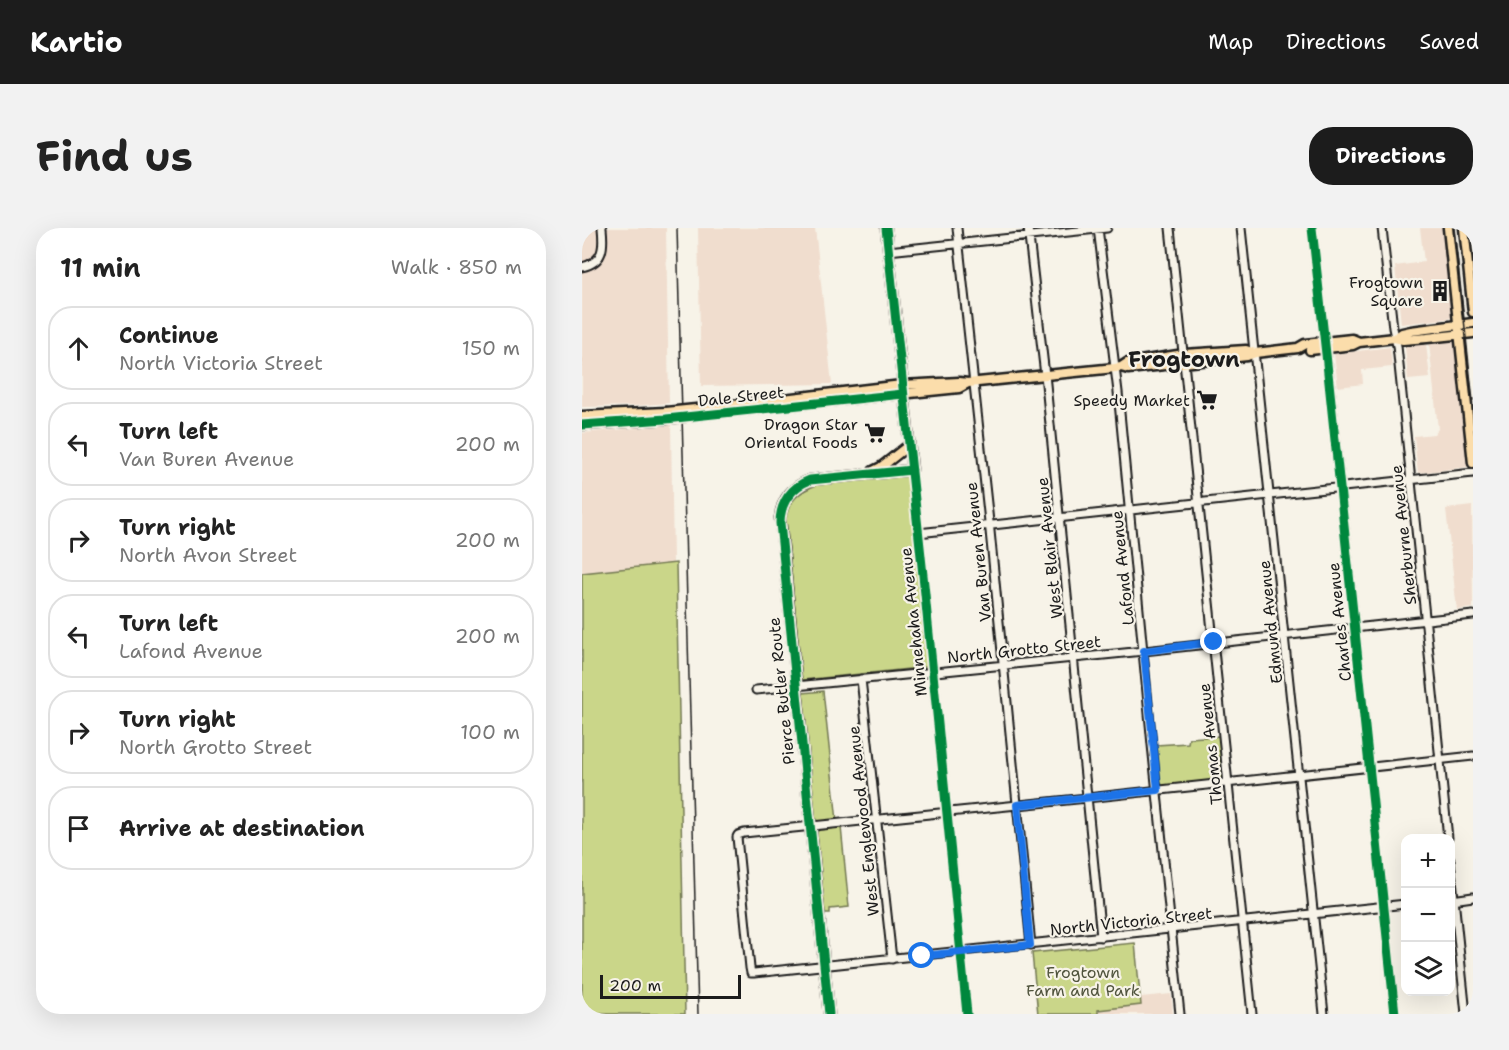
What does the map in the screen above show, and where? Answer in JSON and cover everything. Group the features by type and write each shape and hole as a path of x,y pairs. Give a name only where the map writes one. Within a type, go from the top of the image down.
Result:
{"main road":[{"name":"Minnehaha Avenue","path":"886,228 912,470"},
{"path":"1448,228 1473,463"},
{"path":"1464,228 1473,312"},
{"name":"Dale Street","path":"1459,329 1473,323"},
{"name":"Dale Street","path":"582,425 903,389 959,388 971,383 1118,368 1128,369 1246,350 1255,353 1298,348 1306,350 1352,339 1359,342 1395,338 1411,331 1459,329 1473,333"},
{"name":"Dale Street","path":"582,416 666,416"},
{"path":"867,474 881,467 909,445"},
{"name":"Pierce Butler Route","path":"829,1014 780,523 782,506 792,490 803,483 818,479 912,470"}],"street":[{"path":"582,267 597,260 603,250 602,228"},
{"name":"Van Buren Avenue","path":"957,228 1030,945"},
{"name":"West Blair Avenue","path":"1028,228 1074,657 1101,938"},
{"path":"888,251 1101,228"},
{"name":"Lafond Avenue","path":"1101,228 1118,368 1180,1014"},
{"name":"Thomas Avenue","path":"1170,228 1252,1014"},
{"name":"Edmund Avenue","path":"1241,228 1324,1014"},
{"name":"Charles Avenue","path":"1312,228 1395,1014"},
{"name":"Sherburne Avenue","path":"1382,228 1448,834"},
{"name":"Minnehaha Avenue","path":"912,470 967,1014"},
{"path":"918,533 1473,473"},
{"name":"North Grotto Street","path":"756,690 1473,615"},
{"name":"West Englewood Avenue","path":"861,679 892,959"},
{"path":"810,826 1473,756"},
{"name":"North Victoria Street","path":"810,826 738,835 752,973 1401,905"},
{"path":"1455,899 1473,897"},
{"path":"1455,924 1466,1014"}],"shaded area":[{"path":"582,228 666,228 669,403 582,407"},
{"path":"698,228 815,228 832,384 701,386"},
{"path":"1420,228 1443,228 1453,318 1401,324 1395,266 1424,262"},
{"path":"1455,341 1468,467 1418,473 1414,436 1434,434 1438,429 1429,343"},
{"path":"1426,344 1430,378 1408,380 1405,346"},
{"path":"1390,347 1392,367 1362,370 1363,384 1338,387 1334,354"},
{"path":"671,425 673,564 582,573 582,433"},
{"path":"1472,506 1473,608 1457,610 1446,509"},
{"path":"1171,994 1173,1014 1098,1014 1097,1010 1141,1005 1141,997"}],"green space":[{"path":"908,475 928,667 802,680 786,521 789,508 795,498 805,490 817,485"},
{"path":"676,563 685,1014 582,1014 582,573"},
{"path":"823,691 837,821 819,822 815,819 803,693"},
{"path":"1219,736 1223,776 1221,779 1164,786 1160,783 1156,745 1188,743 1189,738"},
{"path":"841,827 849,907 830,909 830,913 825,913 817,832 820,829"},
{"name":"Frogtown Farm and Park","path":"1135,943 1141,1005 1098,1010 1098,1014 1038,1014 1032,953"}],"tram line":[{"path":"1454,228 1473,401"}],"railway":[{"path":"677,228 698,1014"}],"cycle path":[{"path":"886,228 967,1014"},
{"path":"1312,228 1395,1014"},
{"path":"582,425 666,419 903,394"},
{"path":"829,1014 780,523 782,509 792,491 810,480 912,470"}],"place":[{"name":"Frogtown Square","path":"1440,291"},
{"name":"Speedy Market","path":"1207,400"},
{"name":"Dragon Star Oriental Foods","path":"875,433"}],"district":[{"name":"Frogtown","path":"1184,359"}],"route":[{"path":"922,956 1030,945 1017,805 1158,790 1144,651 1214,642"}]}
